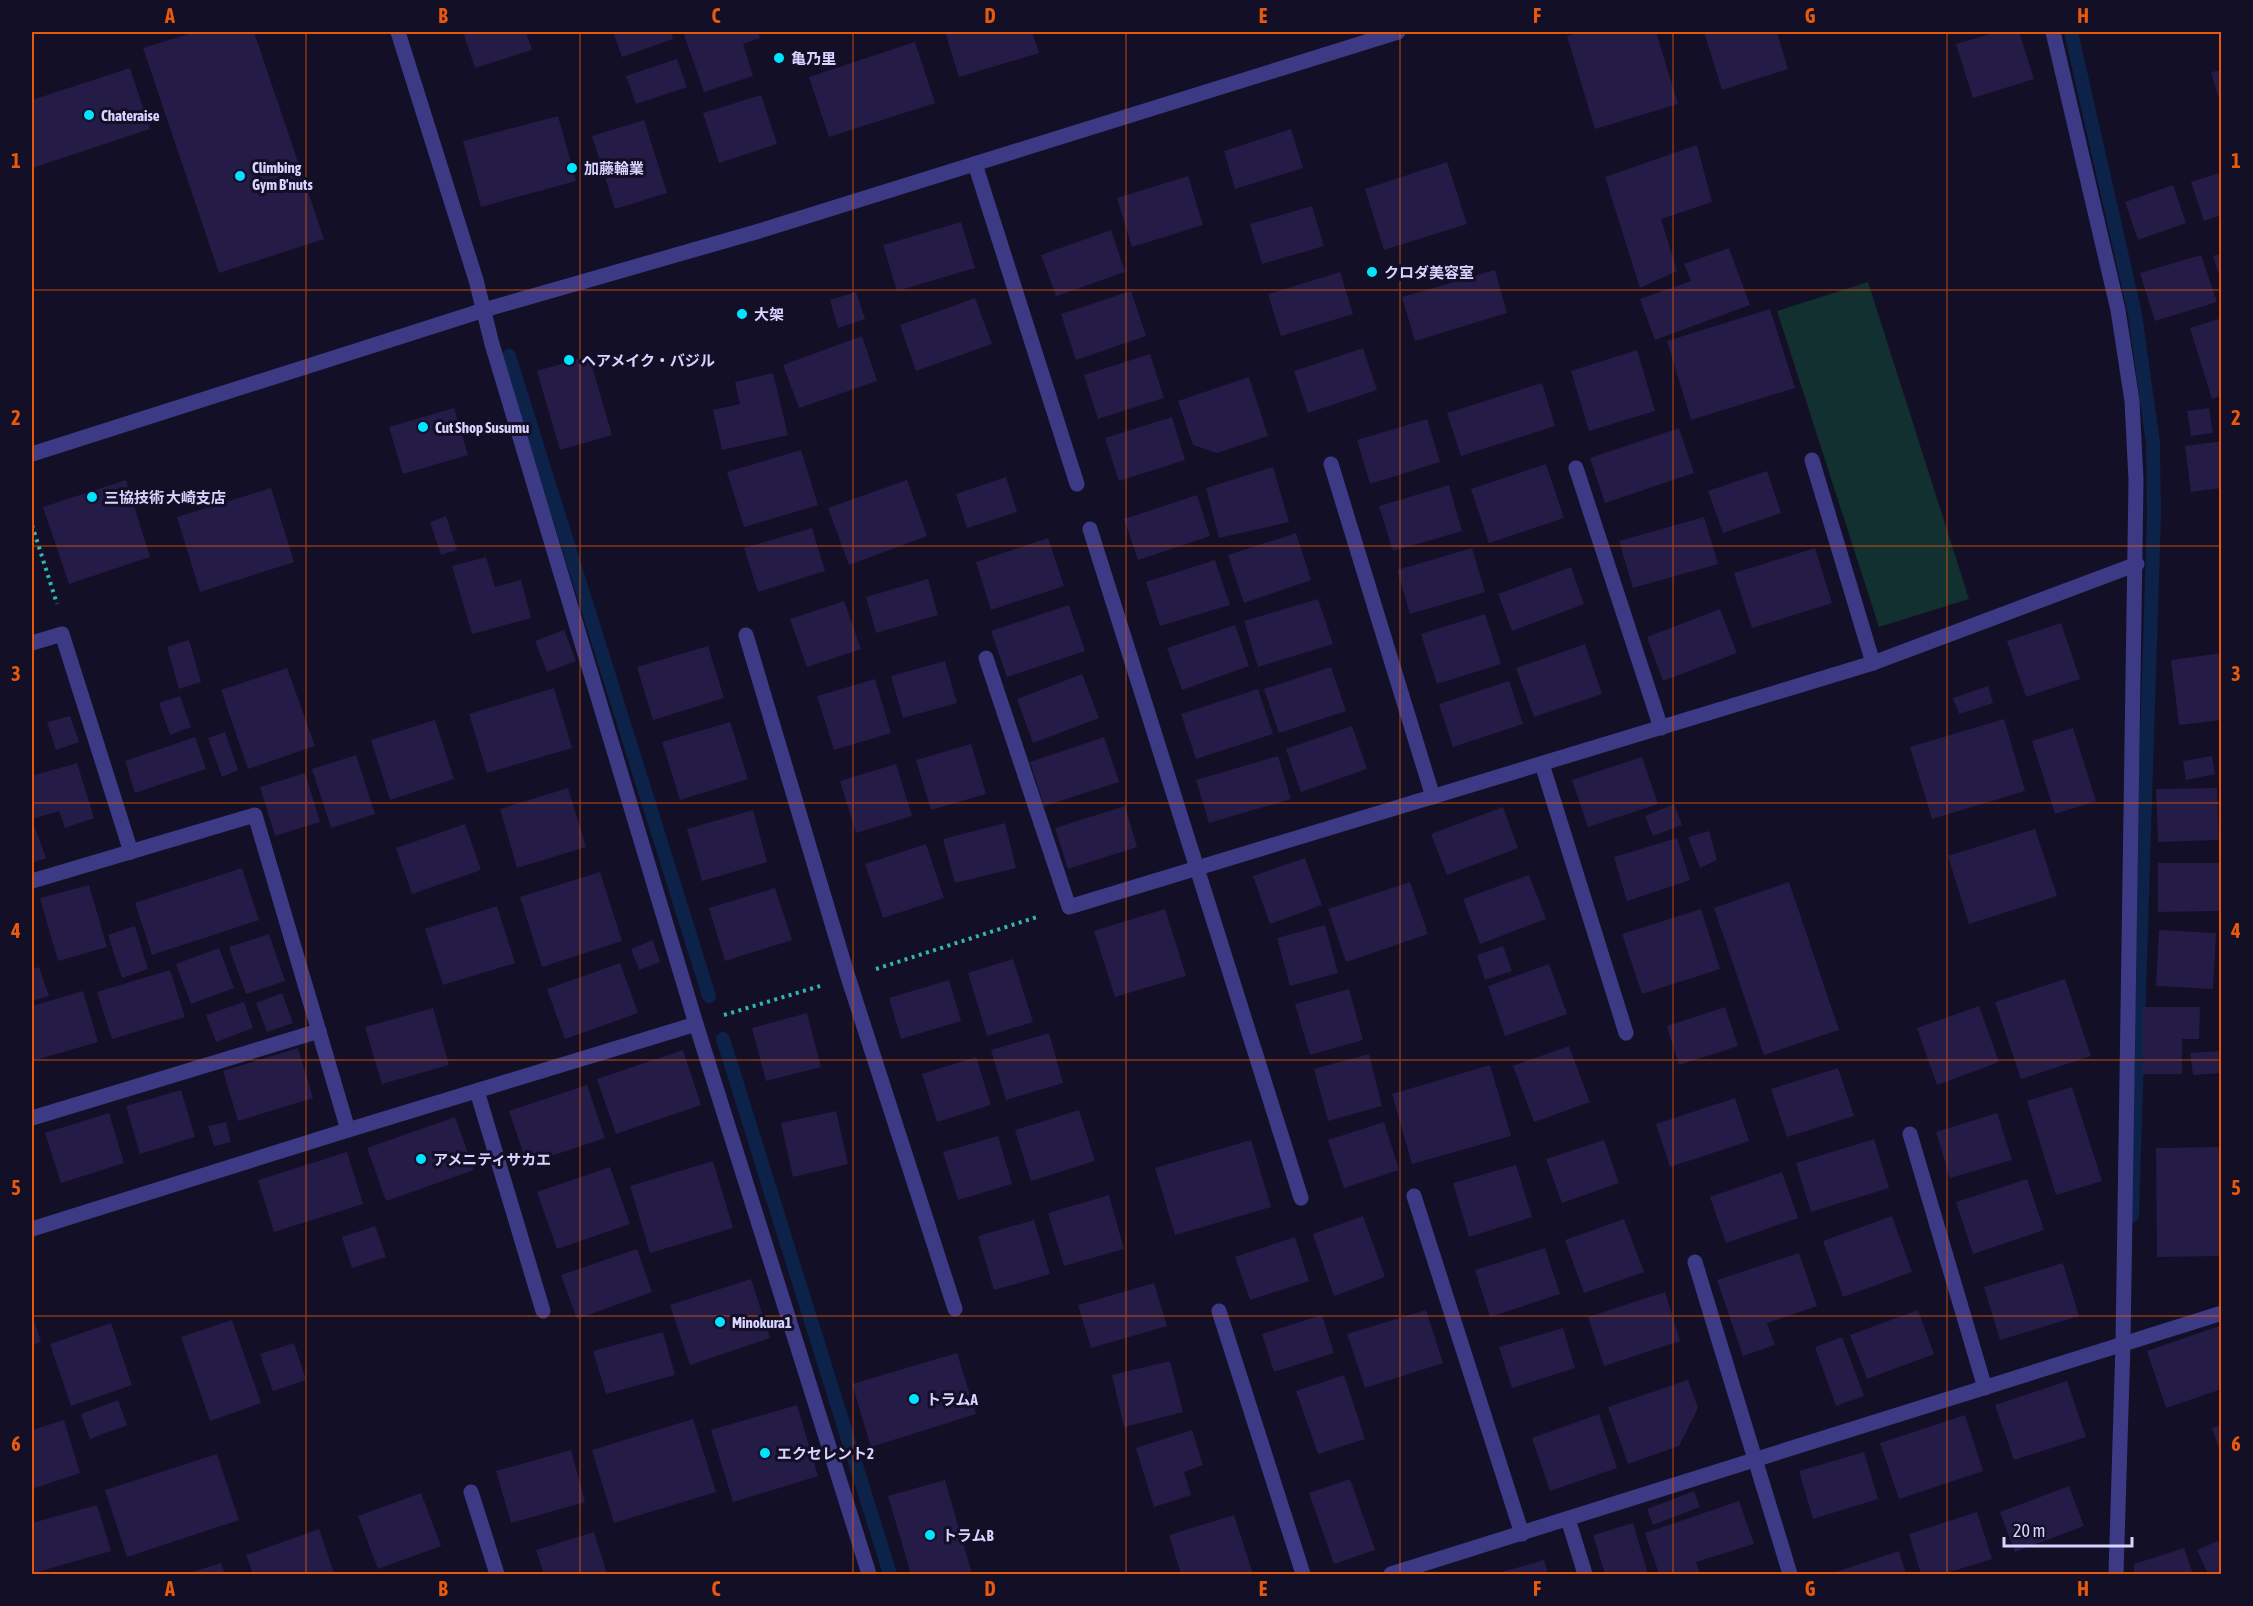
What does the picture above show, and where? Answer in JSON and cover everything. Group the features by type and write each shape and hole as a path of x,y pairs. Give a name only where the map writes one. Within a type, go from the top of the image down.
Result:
{"street":[{"path":"398,32 484,310 492,344 696,1024 869,1575"},
{"path":"32,454 484,310 756,232 1398,32"},
{"path":"2053,32 2118,310 2132,401 2136,480 2137,564 2123,1344 2116,1575"},
{"path":"975,164 1077,484"},
{"path":"1812,460 1873,663"},
{"path":"1331,464 1433,797"},
{"path":"1576,468 1661,728"},
{"path":"1090,529 1301,1198"},
{"path":"986,658 1069,907 1873,663 2137,564"},
{"path":"32,643 62,634 130,852"},
{"path":"746,635 848,977 956,1309"},
{"path":"1542,764 1626,1033"},
{"path":"32,881 255,815 348,1130"},
{"path":"32,1230 348,1130 696,1024"},
{"path":"32,1118 319,1031"},
{"path":"477,1091 543,1311"},
{"path":"1910,1134 1985,1388"},
{"path":"1414,1196 1522,1534"},
{"path":"1695,1262 1790,1575"},
{"path":"1219,1311 1304,1575"},
{"path":"1391,1575 2222,1313"},
{"path":"471,1492 497,1575"},
{"path":"1568,1519 1585,1575"}],"path":[{"path":"32,525 61,615 62,634"},
{"path":"696,1024 1069,907"}],"green space":[{"path":"1868,282 1969,599 1879,627 1777,311"}],"building":[{"path":"195,32 254,32 324,239 219,273 143,48"},
{"path":"463,32 526,32 532,50 475,68"},
{"path":"613,32 671,32 673,39 622,57"},
{"path":"683,32 758,32 760,38 743,44 753,76 704,92"},
{"path":"945,32 1032,32 1039,53 959,77"},
{"path":"1582,32 1656,32 1678,104 1595,129 1567,36"},
{"path":"1704,32 1777,32 1788,69 1722,90"},
{"path":"1997,32 2019,32 2034,79 1973,98 1956,44"},
{"path":"915,42 935,103 829,137 809,77"},
{"path":"677,59 687,87 636,104 626,76"},
{"name":"Chateraise","path":"130,68 150,129 32,168 32,100"},
{"path":"2222,70 2222,106 2221,106 2211,72"},
{"path":"761,95 777,144 719,163 703,113"},
{"path":"558,116 576,181 481,207 463,141"},
{"path":"644,120 667,193 615,209 592,136"},
{"path":"1291,129 1303,168 1235,189 1224,151"},
{"path":"1697,145 1712,202 1661,219 1677,271 1640,288 1605,177"},
{"path":"1447,162 1467,224 1384,250 1365,189"},
{"path":"2222,172 2222,215 2204,221 2191,182"},
{"path":"1188,176 1203,225 1132,247 1117,198"},
{"path":"2173,185 2186,223 2138,240 2125,202"},
{"path":"1312,206 1324,246 1262,264 1250,224"},
{"path":"961,222 975,268 897,291 883,245"},
{"path":"1111,230 1125,272 1056,296 1041,255"},
{"path":"1729,248 1750,305 1655,340 1640,299 1691,281 1684,264"},
{"path":"2222,253 2222,282 2221,282 2213,256"},
{"path":"2201,255 2217,302 2155,321 2140,273"},
{"path":"1495,270 1507,313 1415,341 1402,297"},
{"path":"1340,272 1353,314 1281,336 1268,294"},
{"path":"1131,291 1146,336 1076,360 1061,314"},
{"path":"856,292 865,319 838,328 830,300"},
{"path":"975,298 992,344 916,371 900,325"},
{"path":"1770,309 1795,388 1691,420 1667,341"},
{"path":"2222,318 2222,395 2212,399 2190,328"},
{"path":"862,336 877,381 799,408 783,365"},
{"path":"1363,348 1377,390 1308,413 1294,371"},
{"path":"1637,350 1655,411 1589,431 1571,371"},
{"path":"1150,354 1164,398 1098,419 1084,375"},
{"path":"589,356 612,435 560,450 537,371"},
{"path":"773,373 788,435 722,450 713,410 740,404 735,382"},
{"path":"1249,377 1268,436 1217,453 1193,445 1178,401"},
{"path":"1542,383 1555,426 1461,456 1447,413"},
{"path":"454,408 468,455 403,474 389,427"},
{"path":"2209,408 2213,433 2191,436 2187,411"},
{"path":"1172,417 1185,460 1119,481 1105,438"},
{"path":"1427,419 1440,462 1370,484 1357,440"},
{"path":"1679,428 1694,473 1605,503 1590,458"},
{"path":"2222,441 2222,488 2191,492 2185,446"},
{"path":"801,450 818,505 744,527 727,472"},
{"path":"1546,464 1564,518 1489,543 1471,489"},
{"path":"1273,467 1289,522 1219,538 1206,488"},
{"path":"1767,471 1781,513 1723,533 1708,491"},
{"path":"1006,477 1017,512 967,528 956,494"},
{"path":"126,480 150,557 69,584 43,507"},
{"path":"907,480 927,536 849,565 828,508"},
{"path":"1449,485 1462,531 1393,551 1379,506"},
{"path":"271,488 294,562 200,592 177,517"},
{"path":"1197,495 1210,536 1138,560 1124,519"},
{"path":"446,516 457,550 441,555 430,522"},
{"path":"1704,517 1718,564 1633,588 1619,541"},
{"path":"812,528 825,571 758,592 744,548"},
{"path":"1296,533 1311,580 1244,603 1228,555"},
{"path":"1048,538 1064,586 991,610 976,562"},
{"path":"1472,548 1485,592 1410,614 1397,570"},
{"path":"1815,548 1832,603 1752,628 1734,573"},
{"path":"486,557 495,587 521,580 531,618 472,634 452,566"},
{"path":"1215,560 1230,605 1160,626 1146,582"},
{"path":"1571,567 1584,604 1512,631 1498,594"},
{"path":"928,579 938,615 876,633 866,597"},
{"path":"1318,599 1333,644 1258,667 1244,621"},
{"path":"844,601 861,649 807,667 790,619"},
{"path":"1069,605 1085,651 1007,677 991,631"},
{"path":"1720,609 1737,653 1663,681 1647,637"},
{"path":"1485,614 1501,664 1437,684 1421,634"},
{"path":"2061,623 2080,679 2026,697 2007,641"},
{"path":"1235,625 1249,666 1182,690 1167,648"},
{"path":"564,630 576,661 547,672 535,641"},
{"path":"189,640 201,682 179,689 167,647"},
{"path":"1585,644 1602,694 1534,717 1516,668"},
{"path":"708,646 724,698 653,720 637,667"},
{"path":"2222,653 2222,720 2179,725 2171,660"},
{"path":"945,661 957,703 903,718 891,676"},
{"path":"1331,667 1346,711 1279,733 1264,689"},
{"path":"287,668 315,746 248,769 221,690"},
{"path":"1082,674 1099,718 1033,743 1017,699"},
{"path":"875,679 891,733 834,750 817,696"},
{"path":"1509,681 1523,724 1453,747 1439,704"},
{"path":"1988,686 1993,703 1959,714 1953,698"},
{"path":"554,688 572,748 487,773 469,714"},
{"path":"1258,689 1273,734 1196,759 1181,714"},
{"path":"180,696 191,727 170,735 159,703"},
{"path":"70,716 79,742 56,750 47,722"},
{"path":"2004,719 2025,791 1932,819 1910,747"},
{"path":"435,720 454,779 390,800 371,740"},
{"path":"730,722 748,779 680,800 662,742"},
{"path":"1352,726 1367,769 1301,792 1286,749"},
{"path":"2073,728 2096,801 2055,814 2032,741"},
{"path":"225,732 238,770 222,777 208,738"},
{"path":"195,737 206,769 135,793 125,761"},
{"path":"1104,737 1119,782 1044,806 1030,762"},
{"path":"971,744 986,794 931,810 916,760"},
{"path":"356,755 375,814 331,828 312,769"},
{"path":"1278,756 1291,799 1209,823 1196,780"},
{"path":"2212,756 2215,774 2186,780 2183,761"},
{"path":"1642,757 1658,804 1588,827 1572,780"},
{"path":"77,763 94,818 65,828 59,811 32,819 32,776"},
{"path":"896,764 912,816 856,833 840,781"},
{"path":"305,773 320,822 275,836 260,787"},
{"path":"568,788 586,847 517,868 500,809"},
{"path":"2217,788 2219,840 2158,842 2156,789"},
{"path":"1674,804 1682,825 1653,836 1645,816"},
{"path":"1125,806 1137,847 1068,869 1055,828"},
{"path":"1503,807 1518,848 1447,875 1431,834"},
{"path":"753,810 767,862 702,881 687,829"},
{"path":"1005,823 1016,868 955,883 943,839"},
{"path":"465,824 481,870 412,894 396,848"},
{"path":"34,825 46,858 32,863 32,826"},
{"path":"2035,829 2057,896 1969,924 1948,856"},
{"path":"1709,831 1717,860 1700,868 1688,837"},
{"path":"1677,838 1690,880 1627,901 1614,857"},
{"path":"926,844 944,898 883,918 865,864"},
{"path":"1305,858 1322,905 1270,924 1253,876"},
{"path":"2158,863 2221,863 2220,911 2158,912"},
{"path":"242,868 259,920 152,955 135,903"},
{"path":"600,872 622,941 542,967 520,897"},
{"path":"1529,875 1546,919 1480,944 1463,899"},
{"path":"1410,882 1428,934 1346,962 1328,909"},
{"path":"1789,882 1839,1030 1764,1055 1714,908"},
{"path":"89,885 107,947 58,961 40,898"},
{"path":"775,888 792,940 725,961 709,908"},
{"path":"497,906 515,963 443,985 425,929"},
{"path":"1165,909 1186,976 1115,997 1094,931"},
{"path":"1701,909 1720,969 1642,994 1622,934"},
{"path":"1325,925 1338,973 1290,986 1277,938"},
{"path":"135,926 148,969 122,978 108,935"},
{"path":"2159,930 2216,933 2213,989 2156,986"},
{"path":"269,934 285,981 246,994 229,947"},
{"path":"653,940 660,962 639,970 631,949"},
{"path":"1503,946 1512,971 1485,980 1477,955"},
{"path":"219,948 234,988 191,1004 176,964"},
{"path":"1013,959 1033,1022 987,1036 968,973"},
{"path":"620,963 638,1013 565,1039 547,989"},
{"path":"1549,964 1567,1014 1505,1036 1488,986"},
{"path":"39,967 49,996 32,1001 32,969"},
{"path":"170,970 185,1017 112,1039 97,992"},
{"path":"2065,979 2091,1056 2021,1079 1995,1002"},
{"path":"949,980 961,1021 901,1039 889,998"},
{"path":"1349,989 1363,1040 1310,1055 1295,1004"},
{"path":"83,991 98,1042 32,1061 32,1006"},
{"path":"282,993 293,1023 267,1032 256,1003"},
{"path":"244,1002 253,1028 216,1042 206,1015"},
{"path":"1979,1006 1999,1062 1937,1085 1917,1028"},
{"path":"1725,1007 1738,1046 1679,1065 1667,1026"},
{"path":"2143,1007 2200,1007 2199,1039 2182,1039 2182,1074 2143,1074"},
{"path":"433,1008 449,1065 382,1084 365,1027"},
{"path":"807,1013 821,1067 766,1081 752,1028"},
{"path":"1049,1033 1063,1083 1006,1100 991,1050"},
{"path":"1569,1046 1590,1102 1534,1122 1513,1066"},
{"path":"298,1048 313,1098 238,1121 223,1071"},
{"path":"683,1050 701,1105 616,1134 597,1079"},
{"path":"2222,1051 2222,1073 2193,1075 2190,1053"},
{"path":"1369,1054 1382,1106 1328,1121 1314,1069"},
{"path":"976,1057 991,1105 937,1122 922,1074"},
{"path":"1490,1065 1511,1136 1412,1164 1392,1094"},
{"path":"1838,1068 1854,1116 1787,1137 1771,1089"},
{"path":"587,1085 605,1138 527,1164 509,1111"},
{"path":"2072,1087 2102,1181 2056,1195 2027,1101"},
{"path":"181,1090 195,1137 140,1154 126,1106"},
{"path":"1735,1098 1749,1141 1670,1167 1656,1124"},
{"path":"1079,1110 1095,1161 1031,1181 1015,1130"},
{"path":"836,1111 848,1164 793,1177 781,1123"},
{"path":"109,1113 124,1163 61,1183 45,1133"},
{"path":"1997,1113 2012,1160 1950,1178 1936,1132"},
{"name":"アメニティサカエ","path":"455,1117 474,1170 386,1201 367,1148"},
{"path":"226,1122 231,1142 214,1146 208,1126"},
{"path":"1384,1122 1399,1170 1344,1188 1328,1140"},
{"path":"998,1136 1012,1184 958,1200 943,1152"},
{"path":"1874,1139 1889,1188 1811,1212 1796,1163"},
{"path":"1251,1140 1271,1207 1175,1235 1155,1168"},
{"path":"1604,1140 1619,1183 1562,1203 1546,1159"},
{"path":"2222,1147 2222,1256 2157,1257 2156,1148"},
{"path":"347,1152 363,1204 274,1232 258,1180"},
{"path":"713,1161 733,1228 650,1253 630,1186"},
{"path":"1516,1165 1532,1217 1469,1237 1453,1183"},
{"path":"610,1167 630,1224 557,1249 537,1192"},
{"path":"1782,1172 1798,1218 1726,1243 1710,1197"},
{"path":"2027,1179 2044,1230 1973,1254 1956,1202"},
{"path":"1109,1195 1124,1249 1064,1266 1048,1213"},
{"path":"1363,1216 1385,1277 1334,1296 1313,1234"},
{"path":"1892,1216 1912,1272 1843,1297 1823,1241"},
{"path":"1624,1219 1644,1272 1584,1293 1565,1240"},
{"path":"1034,1220 1050,1274 994,1290 978,1236"},
{"path":"375,1226 386,1257 352,1268 342,1237"},
{"path":"1295,1237 1309,1281 1250,1300 1235,1257"},
{"path":"1545,1248 1560,1294 1490,1317 1475,1270"},
{"path":"637,1249 652,1292 577,1319 561,1275"},
{"path":"1799,1253 1817,1306 1767,1323 1775,1345 1743,1356 1717,1280"},
{"path":"2063,1263 2079,1316 2000,1340 1984,1287"},
{"name":"Minokura1","path":"751,1279 770,1338 690,1365 670,1305"},
{"path":"1154,1283 1167,1326 1091,1348 1078,1305"},
{"path":"1665,1292 1680,1341 1604,1366 1588,1317"},
{"path":"1426,1310 1443,1363 1365,1388 1347,1334"},
{"path":"1918,1310 1934,1354 1867,1379 1850,1335"},
{"path":"32,1314 41,1342 32,1345"},
{"path":"1322,1315 1334,1353 1274,1372 1262,1334"},
{"path":"232,1320 261,1403 210,1421 181,1337"},
{"path":"111,1323 132,1385 71,1406 50,1344"},
{"path":"2222,1325 2222,1389 2166,1408 2147,1351"},
{"path":"1563,1328 1575,1368 1512,1388 1499,1347"},
{"path":"663,1332 675,1375 606,1394 593,1351"},
{"path":"1842,1337 1864,1396 1836,1406 1815,1347"},
{"path":"294,1343 306,1380 273,1391 260,1354"},
{"name":"トラムA","path":"957,1353 976,1414 871,1447 852,1384"},
{"path":"1170,1361 1183,1412 1124,1427 1112,1375"},
{"path":"1344,1375 1365,1439 1318,1454 1296,1391"},
{"path":"1688,1380 1698,1408 1679,1446 1628,1464 1608,1407"},
{"path":"2067,1381 2086,1437 2014,1460 1995,1405"},
{"path":"118,1400 127,1425 90,1439 81,1414"},
{"name":"エクセレント2","path":"797,1405 818,1476 733,1502 711,1430"},
{"path":"1599,1414 1617,1468 1550,1491 1532,1438"},
{"path":"1965,1415 1983,1471 1899,1499 1880,1443"},
{"path":"693,1419 716,1492 614,1523 592,1450"},
{"path":"64,1420 80,1473 32,1489 32,1430"},
{"path":"2222,1425 2222,1454 2221,1454 2212,1428"},
{"path":"1192,1430 1203,1465 1184,1472 1191,1495 1154,1507 1136,1448"},
{"path":"571,1450 585,1502 511,1523 496,1471"},
{"path":"1864,1452 1878,1499 1813,1519 1799,1471"},
{"path":"217,1454 239,1520 127,1557 105,1490"},
{"path":"1350,1479 1375,1550 1334,1564 1309,1493"},
{"name":"トラムB","path":"945,1480 972,1574 911,1574 888,1496"},
{"path":"2069,1486 2084,1526 2015,1552 2000,1512"},
{"path":"1694,1491 1700,1507 1653,1525 1647,1509"},
{"path":"421,1493 441,1546 378,1569 358,1516"},
{"path":"1739,1501 1754,1544 1696,1562 1700,1574 1659,1574 1645,1533"},
{"path":"97,1505 111,1551 34,1573 32,1523"},
{"path":"1977,1512 1992,1559 1943,1574 1921,1574 1909,1534"},
{"path":"1234,1515 1253,1574 1181,1574 1169,1535"},
{"path":"1633,1523 1648,1574 1605,1574 1593,1535"},
{"path":"319,1529 334,1573 253,1574 246,1555"},
{"path":"594,1532 607,1574 544,1574 536,1550"},
{"path":"2222,1539 2222,1574 2208,1574 2197,1550"},
{"path":"2184,1548 2193,1574 2134,1574 2134,1564"},
{"path":"1899,1551 1906,1574 1830,1574"},
{"path":"1544,1560 1548,1574 1495,1574"},
{"path":"221,1563 225,1574 187,1574"}],"waterway":[{"path":"2071,32 2135,314 2153,444 2154,515 2132,1215"},
{"path":"509,356 709,996"},
{"path":"723,1039 890,1574"}],"place":[{"name":"亀乃里","path":"779,58"},
{"name":"Chateraise","path":"89,115"},
{"name":"加藤輪業","path":"572,168"},
{"name":"Climbing Gym B'nuts","path":"240,176"},
{"name":"クロダ美容室","path":"1372,272"},
{"name":"大架","path":"742,314"},
{"name":"ヘアメイク・バジル","path":"569,360"},
{"name":"Cut Shop Susumu","path":"423,427"},
{"name":"三協技術 大崎支店","path":"92,497"},
{"name":"アメニティサカエ","path":"421,1159"},
{"name":"Minokura1","path":"720,1322"},
{"name":"トラムA","path":"914,1399"},
{"name":"エクセレント2","path":"765,1453"},
{"name":"トラムB","path":"930,1535"}]}
